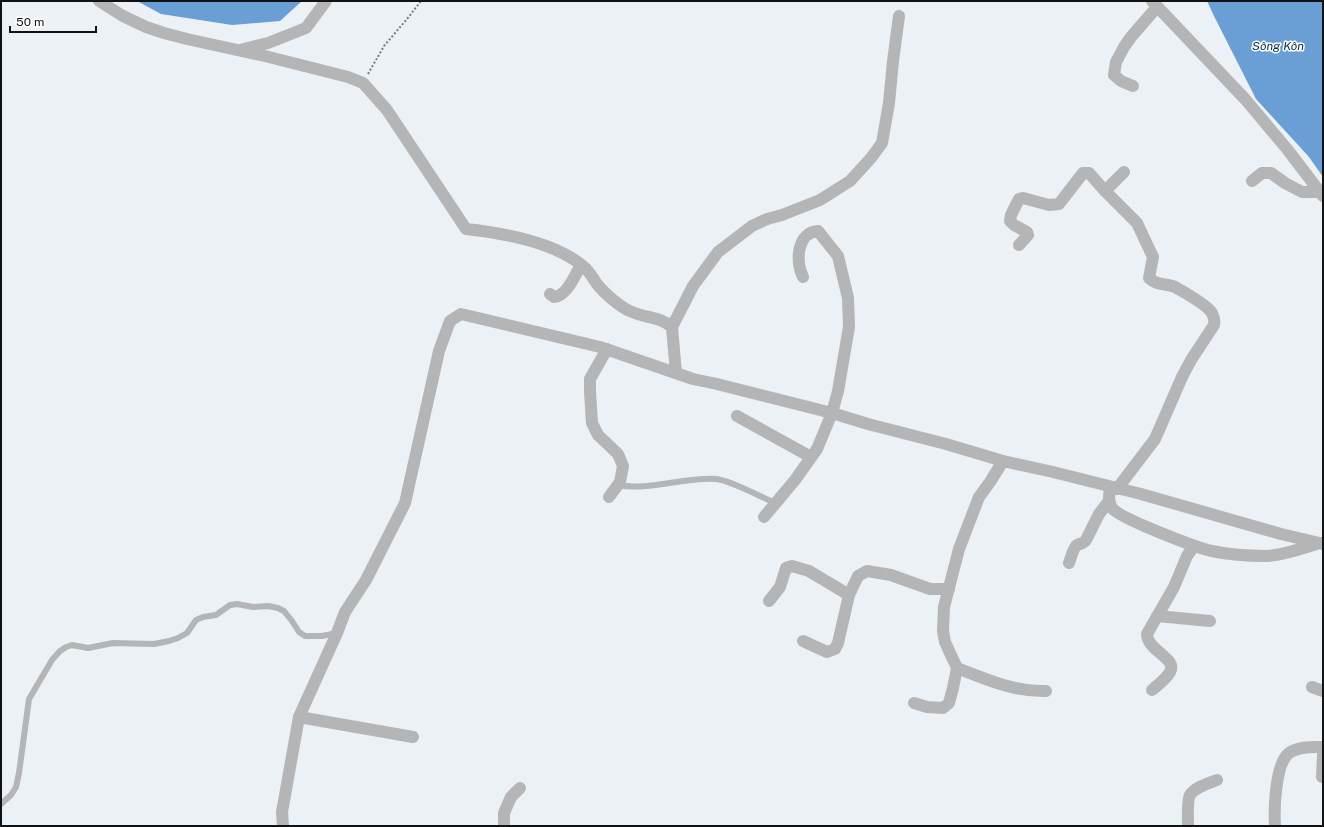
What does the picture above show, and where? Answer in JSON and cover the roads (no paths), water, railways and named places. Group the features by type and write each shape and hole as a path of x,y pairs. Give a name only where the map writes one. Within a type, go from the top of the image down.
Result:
{"street":[{"path":"99,1 123,16 146,27 187,39 239,50 348,77 363,83 387,110 466,229 485,231 552,248 567,254 585,268 598,285 617,303 630,312 664,321 672,328"},
{"path":"239,50 268,42 306,28 326,1"},
{"path":"1133,86 1121,82 1114,75 1116,62 1131,37 1155,4 1245,99 1322,194"},
{"path":"676,373 672,328 693,286 718,252 752,226 820,200 850,181 871,158 882,143 889,103 899,16"},
{"path":"1105,191 1124,172"},
{"path":"1019,245 1028,235 1027,232 1010,221 1010,215 1019,199 1023,198 1049,205 1059,204 1083,173 1089,173 1137,223 1153,257 1149,278 1158,284 1174,287 1198,301 1212,312 1215,320 1214,325 1191,360 1182,377 1155,439 1114,488 1109,502 1099,514 1086,540 1084,543 1074,548 1069,563"},
{"path":"1252,181 1262,173 1271,174 1302,192 1322,194"},
{"path":"764,517 795,480 817,449 832,413 838,391 849,327 848,298 838,256 818,231 807,235 800,244 799,270 803,277"},
{"path":"550,294 554,297 559,296 564,292 581,265"},
{"path":"283,826 282,812 299,717 345,612 366,580 405,503 438,351 450,321 461,314 607,349 693,380 717,384 832,413 1003,461 1141,494 1281,534 1322,544"},
{"path":"607,349 590,379 592,423 598,435 618,454 623,466 620,482 609,497"},
{"path":"736,416 811,457"},
{"path":"914,703 927,707 943,708 949,703 956,668 945,642 943,631 944,607 960,549 979,497 1003,461"},
{"path":"1109,502 1113,510 1128,519 1210,551 1238,555 1268,556 1322,544"},
{"path":"1152,690 1172,668 1168,659 1152,648 1147,638 1147,634 1174,587 1187,556 1194,546"},
{"path":"769,601 780,587 786,568 792,566 809,571 849,596"},
{"path":"802,641 827,652 835,649 842,632 849,596 858,576 867,571 891,575 930,589 949,589"},
{"path":"1158,616 1210,621"},
{"path":"956,668 1007,686 1023,690 1046,691"},
{"path":"299,717 414,737"},
{"path":"1275,826 1275,795 1278,778 1288,754 1297,749 1323,747"},
{"path":"1322,777 1323,756"},
{"path":"1188,826 1188,800 1190,794 1198,788 1217,780"},
{"path":"504,826 504,813 510,797 520,788"}],"lane":[{"path":"618,485 637,487 681,481 717,479 737,486 775,504"},
{"path":"1,804 11,795 16,787 29,699 52,660 66,647 72,645 88,648 113,643 154,644 169,641 187,633 196,620 203,616 216,615 230,605 237,604 253,608 268,606 278,608 284,611 299,632 305,636 322,636 337,633"}],"water":[{"path":"137,1 302,1 280,21 232,25 161,14"},
{"name":"Sông Kôn","path":"1207,1 1323,1 1323,177 1309,157 1256,99"}]}
